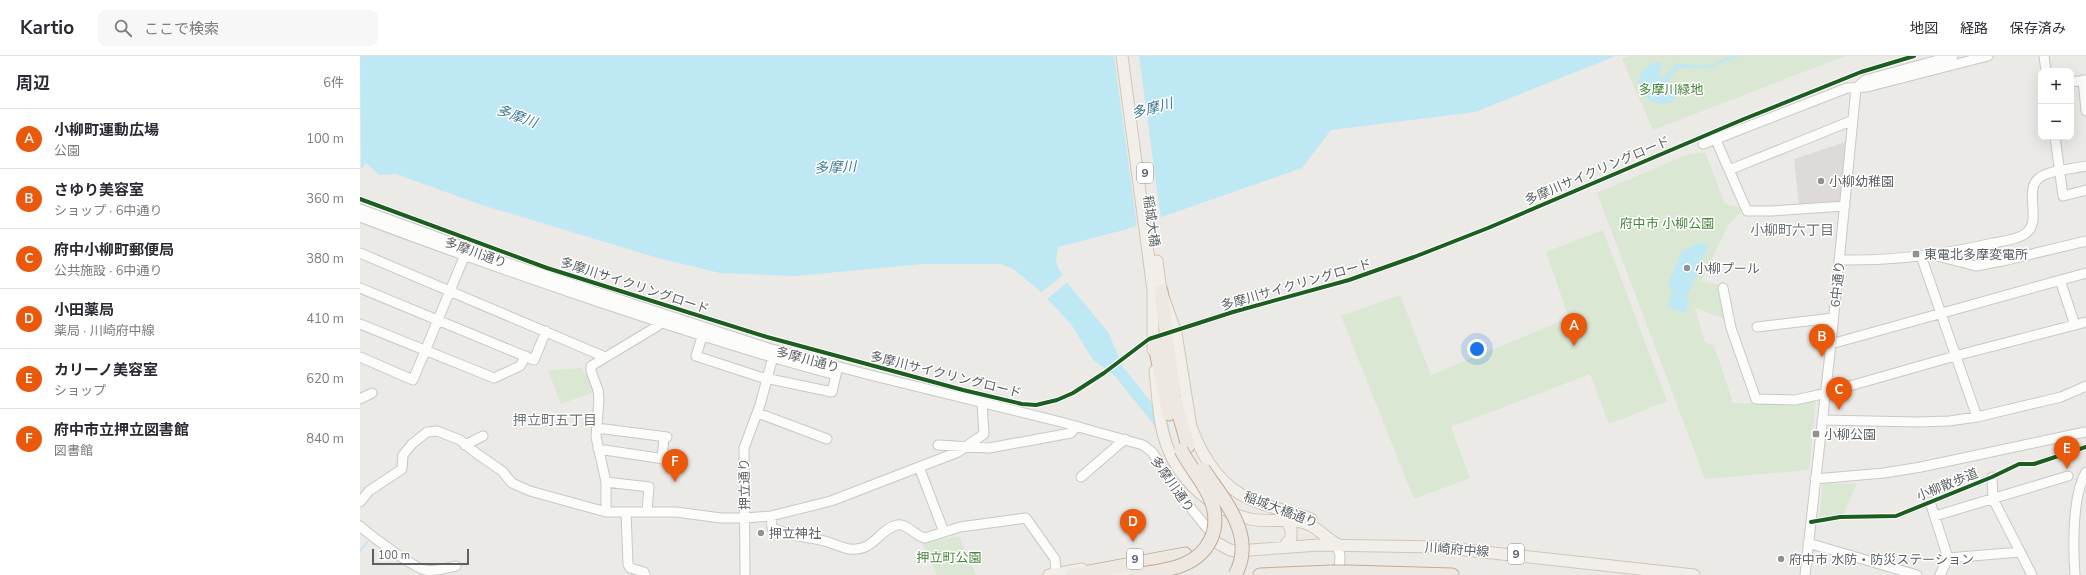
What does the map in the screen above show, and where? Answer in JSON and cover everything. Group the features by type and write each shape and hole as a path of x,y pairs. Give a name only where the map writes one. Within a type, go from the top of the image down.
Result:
{"highway":[{"path":"1157,290 1174,397 1182,430 1197,461 1233,514 1242,536 1242,553 1235,575"},
{"path":"1135,575 1171,569 1194,560 1200,556 1209,543 1214,527 1215,511 1212,503 1189,465 1174,433 1154,341"},
{"path":"1073,575 1185,554"},
{"path":"1260,575 1340,573 1452,575"}],"main road":[{"name":"稲城大橋","path":"1122,56 1157,290"},
{"name":"稲城大橋","path":"1130,56 1157,290"},
{"name":"稲城大橋通り","path":"1157,290 1153,356 1160,414 1166,444 1180,472 1200,493 1222,508 1242,517 1260,521 1310,525 1337,544"},
{"name":"稲城大橋通り","path":"1157,290 1174,325 1187,410 1196,441 1211,467 1223,480 1249,499 1316,521 1330,531 1337,544"},
{"path":"1284,547 1291,538 1291,529 1287,522"},
{"name":"川崎府中線","path":"1219,544 1230,550 1337,544 1438,546 1640,572 1694,575"},
{"name":"9","path":"1052,574 1156,555 1185,554 1219,544"},
{"name":"9","path":"1108,575 1185,563 1200,558 1219,544"}],"street":[{"path":"1856,88 1865,80 1952,56"},
{"path":"1702,144 1847,88 1867,87 1988,56"},
{"path":"2044,56 2046,68"},
{"path":"2074,82 2084,80 2086,111"},
{"name":"6中通り","path":"1805,575 1834,318 1845,206 1851,121 1856,88"},
{"path":"1729,170 1851,121"},
{"path":"1716,138 1747,211 1771,211 1845,206"},
{"path":"2055,140 2063,196 2086,190"},
{"path":"1839,260 1879,261 1934,255 1965,250 2024,234 2029,229 2032,222 2032,195 2034,186 2044,175 2086,166"},
{"name":"多摩川通り","path":"360,209 663,319 773,354 837,371 982,403 1076,426 1143,445 1149,449 1204,526 1219,544"},
{"path":"360,217 464,257 663,319 702,337 773,354"},
{"path":"1934,255 1976,266 2086,241"},
{"path":"360,253 605,357"},
{"path":"1920,256 1977,417"},
{"path":"360,358 413,380 464,257"},
{"path":"1831,344 2086,273"},
{"path":"2060,280 2075,325"},
{"path":"360,288 534,360 546,332"},
{"path":"1723,288 1731,328 1756,399 1795,400 1825,394 1955,356 2086,322"},
{"path":"1757,326 1834,318"},
{"path":"606,512 606,482 598,449 598,390 591,371 591,366 663,319"},
{"path":"360,324 425,352 494,378 520,366 526,356"},
{"path":"702,337 696,356 767,379 832,392 837,371"},
{"name":"押立通り","path":"745,575 744,448 758,412 773,354"},
{"path":"1822,420 1918,422 1977,417 2061,397 2086,386"},
{"path":"360,399 372,393"},
{"path":"360,502 369,491 402,469 403,455 412,444 427,432 437,431 460,440 502,470 512,483 530,491 606,512 647,511 745,518 771,516 831,501 965,448 984,434 982,403"},
{"path":"758,412 827,439"},
{"path":"938,446 989,448 1071,433 1076,426"},
{"path":"597,428 666,437 666,459 598,449"},
{"path":"1815,479 1884,473 1921,467 2085,432"},
{"path":"465,445 483,436"},
{"path":"1081,477 1125,439"},
{"path":"919,467 944,532"},
{"path":"2075,575 2074,536 2076,516 2079,493 2086,472"},
{"path":"1935,516 2068,476"},
{"path":"1992,477 1993,499 2032,575"},
{"path":"606,482 649,487 647,511"},
{"path":"1930,502 1948,558 1940,575"},
{"path":"626,512 628,564 630,568 644,572 645,575"},
{"path":"771,516 772,528 791,536 822,540 845,549 855,550 867,546 883,532 897,525 902,526 921,537 989,522 1026,518 1055,560 1052,574"},
{"path":"360,526 377,540 423,570 437,571 456,566"},
{"path":"1808,543 1917,575"},
{"path":"1337,544 1340,556 1340,573"},
{"path":"1948,558 2020,552"}],"shaded area":[{"name":"小柳幼稚園","path":"1848,141 1845,202 1799,206 1794,159"}],"green space":[{"name":"多摩川緑地","path":"1629,56 1845,56 1653,130 1622,59"},
{"name":"府中市 小柳公園","path":"1705,152 1725,204 1738,207 1741,212 1728,225 1701,281 1719,285 1725,319 1695,308 1705,343 1714,345 1733,403 1798,404 1816,400 1809,470 1705,479 1597,193 1689,154"},
{"path":"1603,230 1667,401 1609,424 1590,374 1451,427 1470,478 1414,499 1341,316 1400,295 1431,375 1569,318 1546,252"},
{"path":"582,368 596,391 561,404 548,370"},
{"path":"1857,483 1843,515 1819,517 1823,484"},
{"name":"押立町公園","path":"959,536 976,575 937,575 922,543"}],"water":[{"name":"多摩川","path":"360,56 1616,56 1475,112 1331,130 1302,168 1124,230 1058,247 1056,260 1058,268 1069,285 1108,332 1132,388 1093,360 1071,324 1039,290 1013,269 1001,264 923,264 795,276 720,273 658,258 482,205 396,174 379,175 366,163 361,170"},
{"path":"1731,56 1740,56 1708,68 1678,68 1668,81 1675,90 1679,89 1680,93 1674,100 1666,103 1658,103 1650,100 1643,95 1639,88 1639,80 1643,71 1648,66 1655,63 1659,62 1662,64 1659,76 1661,79 1667,75 1676,63 1700,66 1713,64"},
{"name":"小柳プール","path":"1702,242 1708,245 1686,300 1690,302 1685,313 1667,307 1672,293 1668,284 1682,251"}],"pier":[{"path":"1114,56 1139,56 1161,219 1137,227"},
{"path":"1064,274 1069,281 1046,300 1039,294"}],"waterway":[{"path":"1122,375 1164,428"},
{"path":"360,551 367,542"}],"railway":[{"path":"2067,575 2066,542 2069,509 2076,476 2086,445"}],"cycle path":[{"name":"多摩川サイクリングロード","path":"360,199 547,268 767,337 963,390 1022,404 1036,405 1057,400 1073,393 1104,373 1149,339 1233,312 1349,280 1414,257 1488,228 1744,119 1861,72 1914,56"},
{"name":"小柳散歩道","path":"1811,522 1840,517 1896,516 1992,477 2019,464 2034,464 2086,447"}],"place":[{"name":"小柳幼稚園","path":"1821,181"},
{"name":"東電北多摩変電所","path":"1916,254"},
{"name":"小柳プール","path":"1687,268"},
{"name":"小柳町運動広場","path":"1574,346"},
{"name":"さゆり美容室","path":"1822,357"},
{"name":"府中小柳町郵便局","path":"1839,410"},
{"name":"小柳公園","path":"1816,434"},
{"name":"カリーノ美容室","path":"2067,469"},
{"name":"府中市立押立図書館","path":"675,482"},
{"name":"押立神社","path":"761,533"},
{"name":"小田薬局","path":"1133,542"},
{"name":"府中市 水防・防災ステーション","path":"1781,559"}],"district":[{"name":"小柳町六丁目","path":"1792,230"},
{"name":"押立町五丁目","path":"555,420"}]}
